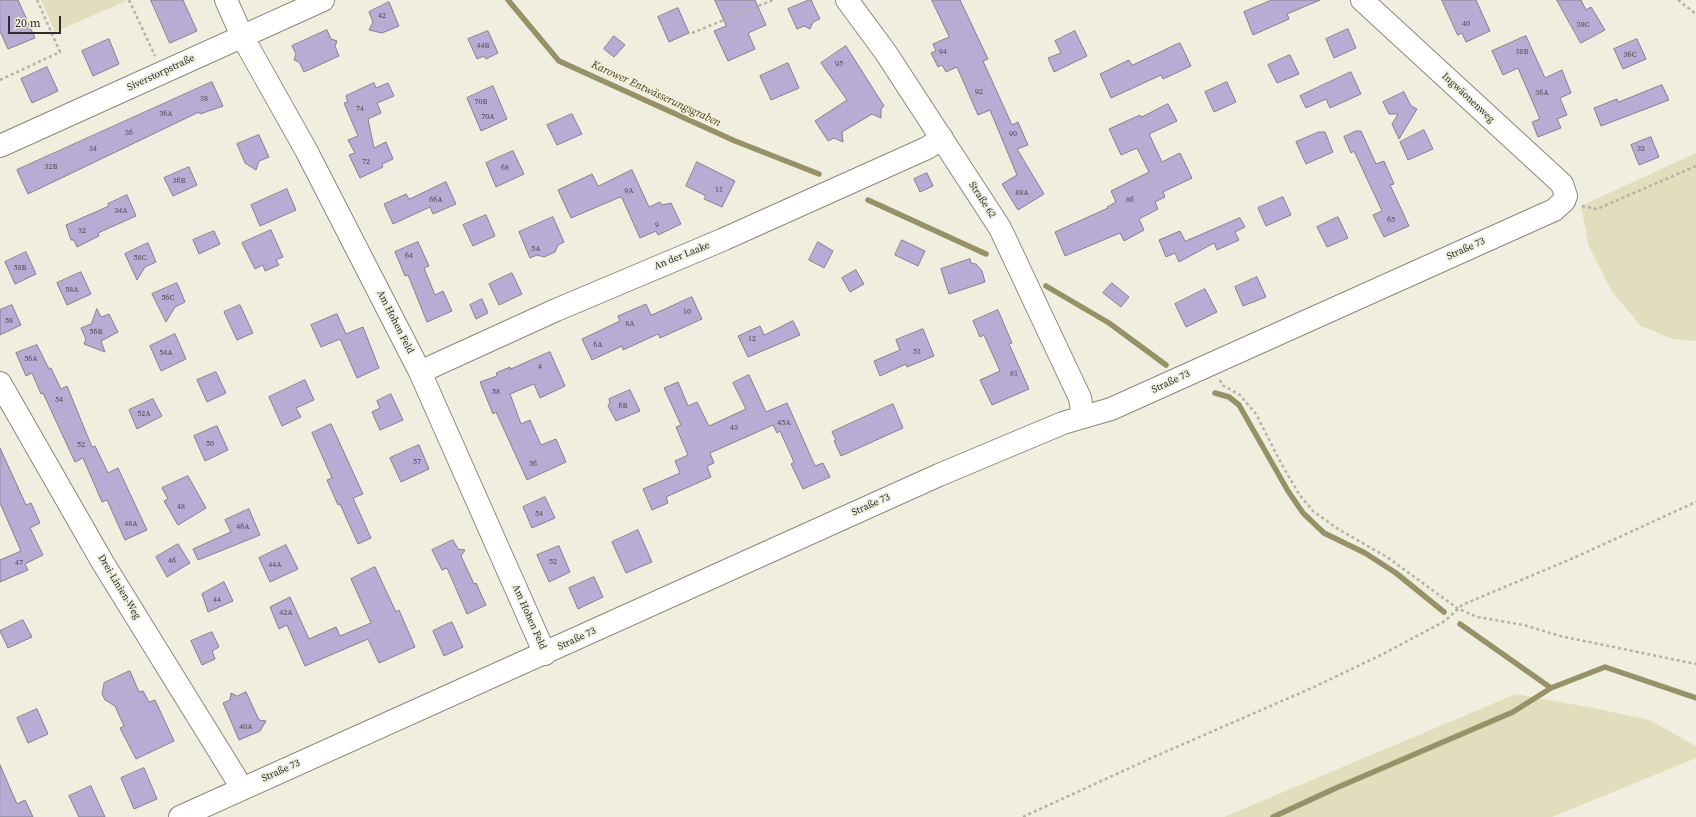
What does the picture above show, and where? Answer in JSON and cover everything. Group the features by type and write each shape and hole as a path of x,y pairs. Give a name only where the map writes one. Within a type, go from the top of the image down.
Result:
{"street":[{"name":"Am Hohen Feld","path":"226,0 242,36 306,150 420,372 545,654"},
{"name":"Siverstorpstraße","path":"0,146 323,0"},
{"name":"Straße 62","path":"847,0 886,53 1000,228 1080,398 1083,417"},
{"name":"Ingwäonenweg","path":"1362,0 1562,184 1566,196 1564,200"},
{"name":"An der Laake","path":"420,372 563,306 730,237 927,148 942,138"},
{"name":"Straße 73","path":"180,817 545,654 939,475 1063,423 1111,409 1212,362 1554,210 1564,200"},
{"name":"Drei-Linien-Weg","path":"0,383 104,563 242,788"}],"path":[{"path":"0,80 60,52 37,0"},
{"path":"129,0 156,60"},
{"path":"692,33 773,0"},
{"path":"1678,0 1696,14"},
{"path":"1564,200 1597,209 1696,166"},
{"path":"1212,362 1222,384 1240,395 1256,414 1299,494 1313,511 1338,529 1387,557 1457,608 1477,617 1524,625 1560,636 1696,664"},
{"path":"1023,817 1149,759 1314,687 1384,654 1445,621 1457,608 1696,502"}],"shaded area":[{"path":"41,0 126,0 126,1 55,32"},
{"path":"1696,153 1696,341 1673,339 1641,326 1613,293 1589,247 1581,206"},
{"path":"1516,694 1649,720 1696,746 1696,758 1552,817 1224,817"}],"building":[{"path":"0,0 18,0 35,38 8,49 0,31"},
{"path":"151,0 183,0 197,31 170,43"},
{"path":"715,0 755,0 766,25 748,33 755,49 728,61 714,31 726,26"},
{"path":"811,0 820,19 813,22 810,29 804,26 797,29 788,9"},
{"path":"932,0 960,0 988,59 983,61 1012,125 1018,122 1028,145 1017,149 1044,194 1018,210 1002,184 1017,175 990,110 978,115 957,67 946,72 942,65 938,67 931,53 936,51 933,44 949,37"},
{"path":"1272,0 1320,0 1287,14 1289,19 1253,35 1244,12"},
{"path":"1442,0 1476,0 1490,31 1466,42 1462,33 1458,35"},
{"path":"1557,0 1581,0 1586,10 1591,7 1605,30 1581,43"},
{"path":"389,2 399,26 382,33 369,30 373,22 369,12"},
{"path":"678,8 689,33 669,42 658,17"},
{"path":"1348,29 1356,48 1334,58 1326,39"},
{"path":"327,30 331,39 337,41 335,46 339,56 304,72 299,62 294,60 296,54 292,46"},
{"path":"488,31 498,53 486,59 484,56 477,59 468,39"},
{"path":"1075,31 1087,56 1054,72 1048,58 1061,53 1055,41"},
{"path":"614,36 625,45 614,57 604,49"},
{"path":"1526,36 1545,78 1562,70 1571,93 1560,98 1567,115 1557,119 1561,128 1538,137 1532,122 1540,119 1518,68 1503,75 1492,51"},
{"path":"109,39 119,64 93,76 82,51"},
{"path":"1637,39 1646,59 1623,69 1614,49"},
{"path":"1180,43 1191,66 1163,79 1161,75 1111,98 1100,74 1129,60 1132,65"},
{"path":"846,46 884,106 881,109 881,118 872,114 842,132 843,142 834,138 828,141 815,121 847,100 821,63"},
{"path":"1290,55 1299,74 1277,83 1268,65"},
{"path":"788,63 799,88 771,100 760,76"},
{"path":"47,67 58,91 32,103 21,79"},
{"path":"1351,72 1361,94 1330,108 1326,99 1306,108 1300,96"},
{"path":"212,82 223,106 200,114 199,112 28,194 17,170"},
{"path":"1227,82 1236,102 1214,112 1205,92"},
{"path":"374,83 376,88 388,83 394,96 377,103 381,113 368,119 374,148 386,142 393,159 382,164 383,167 360,178 349,155 355,153 348,140 358,136 344,103 348,102 346,96"},
{"path":"1662,85 1669,100 1601,126 1594,108 1617,99 1618,102"},
{"path":"493,86 507,119 481,131 467,98"},
{"path":"1404,92 1411,106 1417,109 1399,139 1392,124 1398,114 1389,114 1383,102"},
{"path":"1168,104 1177,121 1149,134 1162,162 1180,153 1192,178 1163,192 1165,197 1155,202 1158,209 1139,219 1144,230 1124,241 1120,233 1065,256 1055,232 1108,208 1107,207 1116,202 1111,191 1149,172 1137,148 1121,155 1109,129 1140,115 1141,117"},
{"path":"572,114 582,134 557,145 547,125"},
{"path":"1424,130 1433,149 1408,160 1400,142"},
{"path":"1356,131 1361,131 1376,164 1384,161 1394,184 1390,185 1409,226 1384,237 1373,215 1382,211 1354,151 1351,153 1344,137"},
{"path":"1319,132 1325,132 1333,152 1306,164 1296,142"},
{"path":"259,135 269,157 259,161 256,170 245,163 237,144"},
{"path":"1651,137 1659,157 1639,165 1631,145"},
{"path":"513,151 524,174 496,187 486,163"},
{"path":"697,162 735,181 722,207 704,199 706,196 686,186"},
{"path":"189,167 197,185 173,196 164,178"},
{"path":"632,170 649,207 660,202 662,205 671,203 681,224 658,235 656,231 640,238 622,198 620,197 571,218 558,190 592,174 598,186"},
{"path":"927,173 933,186 920,192 914,179"},
{"path":"446,182 456,204 433,214 430,207 393,224 384,204 406,194 409,199"},
{"path":"287,189 296,210 260,226 251,205"},
{"path":"127,195 136,216 98,233 99,236 77,247 74,240 71,240 66,225 109,206 108,204"},
{"path":"1283,197 1291,215 1266,226 1258,208"},
{"path":"486,215 495,236 473,246 463,225"},
{"path":"553,217 564,242 558,245 555,252 544,257 537,255 530,258 519,232"},
{"path":"1338,217 1348,238 1327,247 1317,227"},
{"path":"1240,218 1245,227 1235,232 1239,240 1217,250 1214,243 1179,262 1175,253 1166,257 1159,240 1180,231 1185,241"},
{"path":"271,230 283,257 276,260 279,265 265,271 263,265 255,269 242,243"},
{"path":"214,231 220,244 199,254 193,240"},
{"path":"902,240 925,251 918,266 895,255"},
{"path":"418,242 429,266 424,268 435,295 443,291 452,311 427,322 408,275 405,276 395,252"},
{"path":"818,242 833,251 824,268 809,260"},
{"path":"148,243 156,262 145,267 137,280 125,254"},
{"path":"26,252 36,274 15,284 5,262"},
{"path":"970,259 971,263 976,264 982,271 985,282 949,294 941,269"},
{"path":"856,270 864,284 850,292 842,278"},
{"path":"81,272 91,294 67,305 57,283"},
{"path":"512,273 522,294 499,305 489,284"},
{"path":"1257,277 1266,297 1243,306 1235,287"},
{"path":"177,283 185,302 175,307 166,322 152,294"},
{"path":"1112,283 1129,297 1121,307 1103,293"},
{"path":"1205,289 1217,312 1186,327 1175,304"},
{"path":"692,297 702,319 660,338 658,334 623,350 622,346 592,360 582,339 620,321 618,316 646,304 651,315"},
{"path":"482,299 488,313 476,319 470,305"},
{"path":"12,305 21,325 0,335 0,310"},
{"path":"240,305 253,333 237,340 224,312"},
{"path":"97,309 101,317 109,314 118,332 101,341 105,352 84,344 86,339 81,328 91,324"},
{"path":"998,310 1012,343 1009,344 1029,389 992,405 980,380 1000,371 984,335 980,337 973,321"},
{"path":"337,314 346,334 363,327 379,368 357,378 340,339 321,347 311,325"},
{"path":"793,321 800,335 748,357 738,336 760,326 764,335"},
{"path":"923,329 934,356 907,367 906,364 880,376 874,361 900,350 896,340"},
{"path":"175,334 186,359 161,371 150,346"},
{"path":"37,345 49,369 51,368 61,389 67,386 92,447 95,446 108,473 118,468 147,530 125,540 107,500 102,502 83,458 75,462 43,393 41,394 32,373 26,376 16,353"},
{"path":"550,352 565,386 540,398 534,384 510,394 521,424 530,420 541,445 556,439 566,462 527,480 496,412 493,414 480,382 497,376 496,373 510,367 510,369"},
{"path":"216,372 226,393 207,402 197,380"},
{"path":"749,375 766,412 787,403 815,466 823,463 830,477 803,489 791,464 794,462 780,431 777,433 773,425 710,453 714,463 707,466 711,477 666,497 668,503 652,510 643,489 680,473 675,461 688,455 676,427 681,425 664,388 678,382 688,406 697,402 709,426 746,409 733,383"},
{"path":"305,380 314,400 296,408 301,417 282,426 269,397"},
{"path":"630,390 640,411 616,421 608,406 610,402 609,399"},
{"path":"391,394 403,420 380,430 372,412 380,408 377,401"},
{"path":"153,399 162,416 137,429 129,410"},
{"path":"893,404 903,428 841,456 834,441 836,440 832,432"},
{"path":"331,424 363,494 353,498 371,538 358,544 340,504 338,505 327,480 332,478 312,433"},
{"path":"217,426 228,450 205,461 194,436"},
{"path":"419,445 429,469 401,482 390,458"},
{"path":"0,448 26,505 31,503 40,523 30,528 43,555 25,564 28,570 0,582 0,560 21,551 0,503"},
{"path":"188,476 206,508 178,525 164,501 168,499 162,488"},
{"path":"545,497 555,518 532,528 523,507"},
{"path":"249,509 260,535 198,560 193,549 231,532 225,520"},
{"path":"638,530 652,562 626,573 612,542"},
{"path":"453,540 458,549 465,550 461,556 486,605 467,614 447,568 442,570 432,550"},
{"path":"178,544 190,563 167,577 156,557"},
{"path":"286,545 298,569 270,582 259,558"},
{"path":"559,546 570,572 549,582 537,555"},
{"path":"375,567 396,612 399,610 415,647 379,663 368,639 305,666 287,625 279,629 270,607 290,597 309,639 336,627 340,636 371,623 351,579"},
{"path":"594,577 603,597 578,609 569,588"},
{"path":"224,582 233,601 208,612 202,594"},
{"path":"23,620 32,637 8,648 0,631"},
{"path":"452,622 463,647 444,656 433,631"},
{"path":"212,632 219,647 212,651 215,659 202,665 191,641"},
{"path":"130,671 139,692 143,691 149,702 155,700 174,741 136,759 120,728 124,726 115,706 105,700 102,694 104,683"},
{"path":"246,692 259,720 266,721 260,731 239,740 223,703 230,700 231,693 237,696"},
{"path":"37,709 48,734 28,743 17,718"},
{"path":"0,765 17,804 25,800 33,817 0,817"},
{"path":"144,768 157,799 134,809 121,778"},
{"path":"91,786 105,817 79,817 69,796"}],"waterway":[{"name":"Karower Entwässerungsgraben","path":"508,0 559,61 735,141 819,174"},
{"name":"Karower Entwässerungsgraben","path":"868,200 986,254"},
{"name":"Karower Entwässerungsgraben","path":"1046,286 1109,323 1166,365"},
{"name":"Karower Entwässerungsgraben","path":"1215,393 1229,397 1239,405 1288,491 1303,513 1324,533 1365,553 1396,573 1444,612"},
{"name":"Karower Entwässerungsgraben","path":"1460,624 1551,688 1605,667 1696,698"},
{"path":"1273,817 1336,788 1513,712 1551,688"}]}
